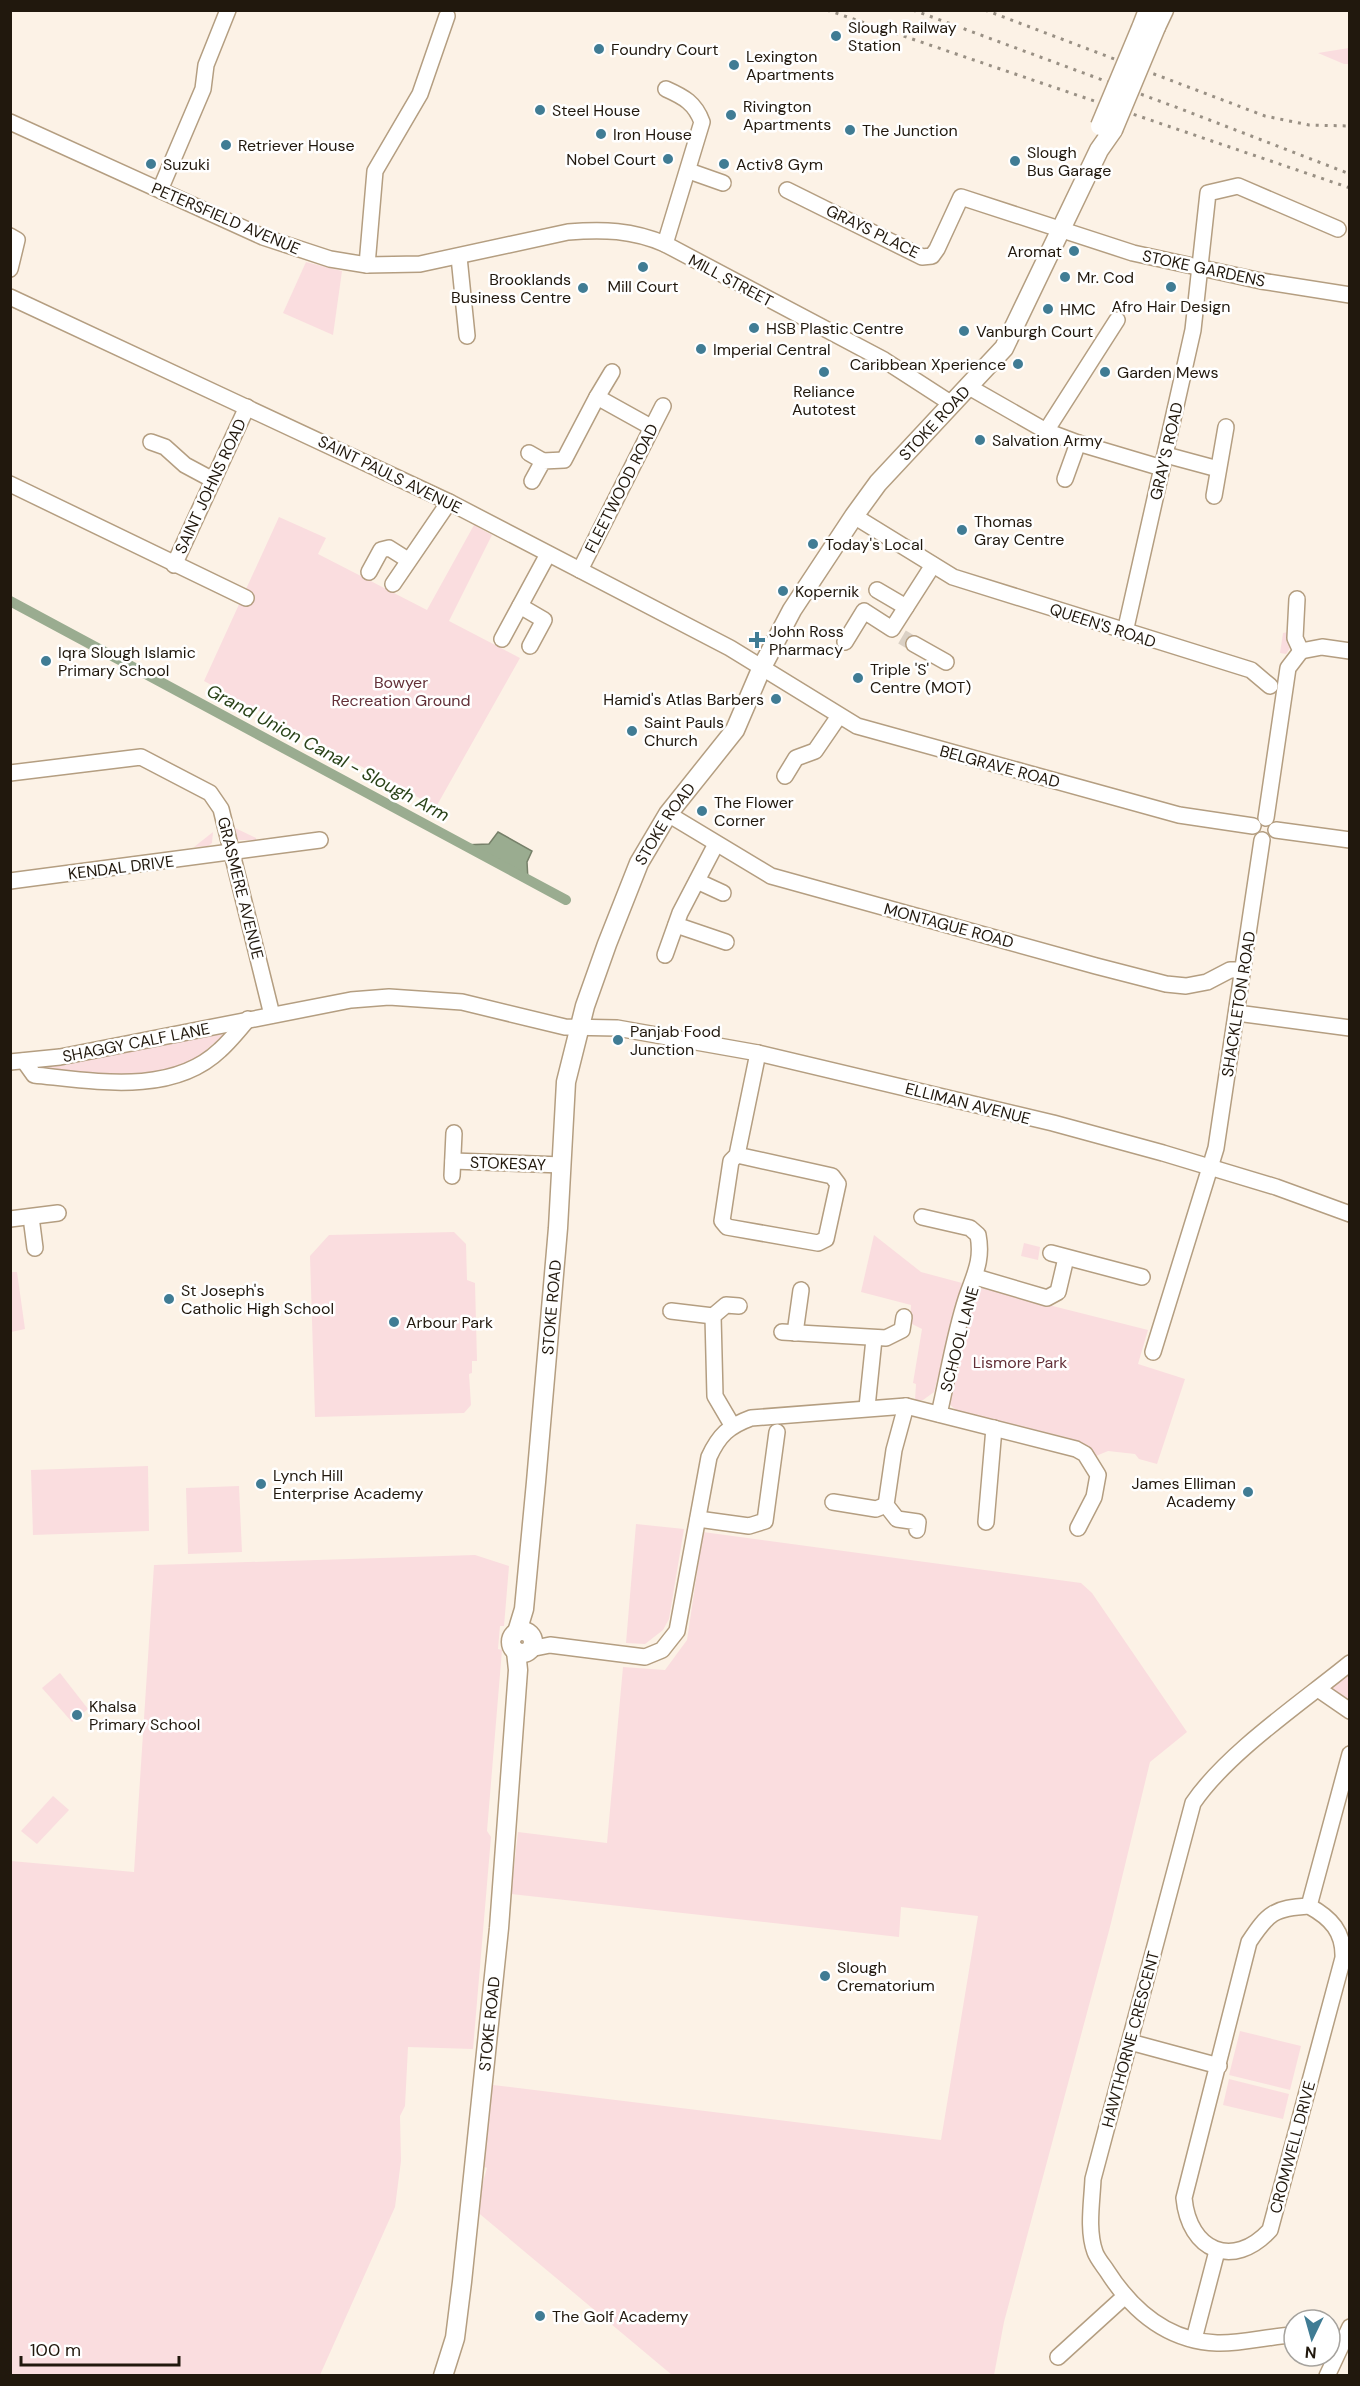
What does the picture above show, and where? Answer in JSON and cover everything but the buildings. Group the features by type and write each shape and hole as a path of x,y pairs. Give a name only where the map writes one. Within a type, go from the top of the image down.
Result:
{"main road":[{"name":"STOKE ROAD","path":"443,2376 455,2338 462,2282 499,1928 518,1670 525,1642 524,1609 562,1165 566,1082 579,1028 594,979 639,863 668,814 735,730 762,667 792,610 878,483 1004,348 1099,150 1106,128 1153,18"}],"street":[{"path":"160,190 203,89 206,65 228,10"},
{"path":"368,265 375,171 420,94 447,16"},
{"path":"665,244 702,122 697,108 683,96 666,88"},
{"name":"PETERSFIELD AVENUE","path":"10,122 289,247 330,259 368,265 420,264 568,232 587,230 631,232 665,244"},
{"path":"689,171 723,183"},
{"name":"GRAY'S ROAD","path":"1125,632 1193,330 1208,193 1238,186 1338,229"},
{"name":"GRAYS PLACE","path":"787,189 922,257 932,256 937,249 961,197"},
{"name":"STOKE GARDENS","path":"961,197 1133,253 1201,270 1350,295"},
{"path":"10,236 16,240 10,269"},
{"name":"MILL STREET","path":"665,244 884,360 952,404"},
{"path":"459,257 468,336"},
{"name":"SAINT PAULS AVENUE","path":"10,297 449,502 762,667"},
{"path":"1046,431 1117,320"},
{"path":"529,453 543,461 564,460 612,372"},
{"path":"969,387 1046,431 1078,443 1164,461 1218,469"},
{"path":"597,397 651,427"},
{"name":"FLEETWOOD ROAD","path":"580,570 663,406"},
{"name":"SAINT JOHNS ROAD","path":"174,565 247,407"},
{"path":"1214,496 1226,427"},
{"path":"162,442 185,465 213,480"},
{"path":"1065,479 1078,443"},
{"path":"532,481 543,461"},
{"name":"SAINT JOHNS ROAD","path":"10,484 246,598"},
{"path":"393,584 408,560 420,548 449,502"},
{"name":"QUEEN'S ROAD","path":"854,516 952,577 1251,670 1270,687"},
{"path":"369,572 381,550 389,548 408,560"},
{"path":"502,639 548,554"},
{"path":"903,636 906,607 933,565"},
{"path":"877,590 906,607"},
{"path":"1297,598 1295,638 1300,651"},
{"path":"520,606 544,620 530,646"},
{"path":"845,642 864,611 946,662"},
{"path":"1265,824 1288,668 1300,651 1322,647 1350,651"},
{"name":"BELGRAVE ROAD","path":"762,667 839,716 872,732 1179,815 1265,824 1350,840"},
{"path":"785,776 796,758 815,751 839,716"},
{"name":"GRASMERE AVENUE","path":"10,772 126,758 149,760 210,793 221,809 272,1015"},
{"name":"MONTAGUE ROAD","path":"668,814 771,876 1166,984 1186,986 1207,982 1230,970 1242,970"},
{"name":"SHACKLETON ROAD","path":"1153,1352 1212,1167 1262,840 1256,837 1265,824"},
{"name":"KENDAL DRIVE","path":"10,881 320,840"},
{"path":"665,955 676,925 716,844"},
{"path":"698,880 723,893"},
{"path":"676,925 726,942"},
{"name":"SHAGGY CALF LANE","path":"17,1062 156,1039 351,1000 389,997 462,1002 547,1024 579,1028"},
{"path":"1237,1013 1350,1028"},
{"name":"SHAGGY CALF LANE","path":"17,1062 34,1075 119,1082 157,1080 186,1072 220,1051 248,1019"},
{"name":"ELLIMAN AVENUE","path":"579,1028 617,1028 758,1053 1053,1123 1212,1167 1350,1214"},
{"path":"737,1155 832,1176 838,1184 826,1239 818,1243 727,1227 722,1221 731,1161 737,1155 758,1053"},
{"name":"STOKESAY","path":"454,1133 452,1169 562,1165"},
{"path":"10,1219 58,1213"},
{"path":"31,1217 35,1248"},
{"path":"922,1217 970,1228 978,1235 981,1248 976,1277"},
{"path":"1051,1253 1142,1277"},
{"name":"SCHOOL LANE","path":"939,1414 966,1298 976,1277 1047,1298 1058,1292 1066,1258"},
{"path":"801,1290 789,1332 886,1338 902,1330 904,1317"},
{"path":"671,1311 713,1316 726,1305 739,1306"},
{"path":"713,1316 715,1396 732,1425"},
{"path":"867,1407 874,1339"},
{"path":"906,1406 894,1450 886,1505 897,1519 918,1522 917,1530"},
{"path":"525,1642 645,1657 662,1650 677,1631 708,1457 717,1438 732,1425 751,1418 867,1407 906,1406 1076,1449 1085,1454 1098,1475 1094,1497 1078,1528"},
{"path":"986,1522 994,1428"},
{"path":"698,1519 749,1526 765,1521 777,1432"},
{"path":"833,1502 876,1509 886,1505"},
{"name":"HAWTHORNE CRESCENT","path":"1282,2336 1217,2343 1194,2339 1149,2319 1124,2297 1095,2252 1091,2219 1093,2179 1193,1803 1206,1784 1236,1757 1350,1663"},
{"path":"1318,1689 1350,1711"},
{"path":"1194,2339 1217,2251 1196,2236 1186,2218 1184,2198 1249,1942 1263,1922 1283,1907 1309,1906 1350,1754"},
{"name":"CROMWELL DRIVE","path":"1217,2251 1233,2251 1258,2243 1270,2230 1331,2003 1343,1958 1343,1943 1337,1929 1326,1916 1309,1906"},
{"path":"1130,2042 1219,2066"},
{"path":"1058,2357 1124,2297"}],"green space":[{"path":"1349,48 1349,64 1318,53"},
{"path":"306,262 342,271 333,335 283,313"},
{"name":"Bowyer Recreation Ground","path":"279,517 326,538 318,554 427,610 474,525 492,535 449,621 520,658 436,807 204,681"},
{"path":"1288,632 1290,648 1286,654 1280,653 1283,633"},
{"path":"233,827 256,838 256,840 237,840"},
{"path":"213,832 212,843 208,846 194,847"},
{"path":"224,1034 191,1061 163,1071 145,1074 107,1074 35,1066"},
{"name":"Arbour Park","path":"454,1232 466,1244 467,1280 475,1283 477,1361 472,1361 472,1373 469,1374 471,1405 464,1413 315,1417 310,1256 329,1235"},
{"path":"874,1235 921,1272 962,1283 934,1392 923,1400 915,1400 916,1384 913,1383 922,1329 910,1323 911,1305 861,1292"},
{"path":"1024,1243 1040,1247 1038,1260 1021,1256"},
{"path":"11,1272 17,1272 25,1329 11,1332"},
{"name":"Lismore Park","path":"981,1288 1148,1330 1138,1364 1185,1379 1157,1464 1139,1459 1135,1454 1108,1451 1096,1456 1069,1438 957,1411 947,1402 973,1293"},
{"path":"148,1466 149,1531 33,1535 31,1470"},
{"path":"239,1486 242,1552 188,1554 186,1488"},
{"path":"636,1524 684,1529 669,1619 663,1630 645,1644 626,1643"},
{"path":"703,1532 1081,1583 1092,1593 1187,1732 1150,1762 1110,1927 1004,2322 994,2375 672,2375 475,2210 487,2168 479,2165 493,2085 941,2140 978,1916 901,1907 899,1937 511,1894 518,1832 607,1843 623,1667 665,1670 687,1640"},
{"path":"475,1555 509,1566 504,1626 500,1626 498,1649 502,1650 487,1831 491,1837 473,2049 408,2047 405,2106 400,2116 401,2161 395,2207 320,2375 11,2375 11,1861 134,1872 154,1565"},
{"path":"1349,1667 1349,1703 1335,1696 1332,1685"},
{"path":"60,1673 88,1709 72,1722 42,1688"},
{"path":"53,1796 69,1810 37,1844 21,1831"},
{"path":"1240,2031 1301,2046 1290,2090 1229,2075"},
{"path":"1229,2079 1289,2094 1283,2119 1223,2105"}],"shaded area":[{"path":"498,832 532,851 527,862 528,880 464,845 489,844"}],"waterway":[{"name":"Grand Union Canal - Slough Arm","path":"10,601 566,900"}],"tunnel":[{"path":"902,637 914,644"}],"railway":[{"path":"827,10 1350,188"},
{"path":"913,10 1350,174"},
{"path":"985,10 1265,116 1309,125 1350,126"}],"place":[{"name":"Slough Railway Station","path":"836,36"},
{"name":"Foundry Court","path":"599,49"},
{"name":"Lexington Apartments","path":"734,65"},
{"name":"Steel House","path":"540,110"},
{"name":"Rivington Apartments","path":"731,115"},
{"name":"The Junction","path":"850,130"},
{"name":"Iron House","path":"601,134"},
{"name":"Retriever House","path":"226,145"},
{"name":"Nobel Court","path":"668,159"},
{"name":"Slough Bus Garage","path":"1015,161"},
{"name":"Suzuki","path":"151,164"},
{"name":"Activ8 Gym","path":"724,164"},
{"name":"Aromat","path":"1074,251"},
{"name":"Mill Court","path":"643,267"},
{"name":"Mr. Cod","path":"1065,277"},
{"name":"Afro Hair Design","path":"1171,287"},
{"name":"Brooklands Business Centre","path":"583,288"},
{"name":"HMC","path":"1048,309"},
{"name":"HSB Plastic Centre","path":"754,328"},
{"name":"Vanburgh Court","path":"964,331"},
{"name":"Imperial Central","path":"701,349"},
{"name":"Caribbean Xperience","path":"1018,364"},
{"name":"Reliance Autotest","path":"824,372"},
{"name":"Garden Mews","path":"1105,372"},
{"name":"Salvation Army","path":"980,440"},
{"name":"Thomas Gray Centre","path":"962,530"},
{"name":"Today's Local","path":"813,544"},
{"name":"Kopernik","path":"783,591"},
{"name":"John Ross Pharmacy","path":"757,640"},
{"name":"Iqra Slough Islamic Primary School","path":"46,661"},
{"name":"Triple 'S' Centre (MOT)","path":"858,678"},
{"name":"Hamid's Atlas Barbers","path":"776,699"},
{"name":"Saint Pauls Church","path":"632,731"},
{"name":"The Flower Corner","path":"702,811"},
{"name":"Panjab Food Junction","path":"618,1040"},
{"name":"St Joseph's Catholic High School","path":"169,1299"},
{"name":"Arbour Park","path":"394,1322"},
{"name":"Lynch Hill Enterprise Academy","path":"261,1484"},
{"name":"James Elliman Academy","path":"1248,1492"},
{"name":"Khalsa Primary School","path":"77,1715"},
{"name":"Slough Crematorium","path":"825,1976"},
{"name":"The Golf Academy","path":"540,2316"}]}
